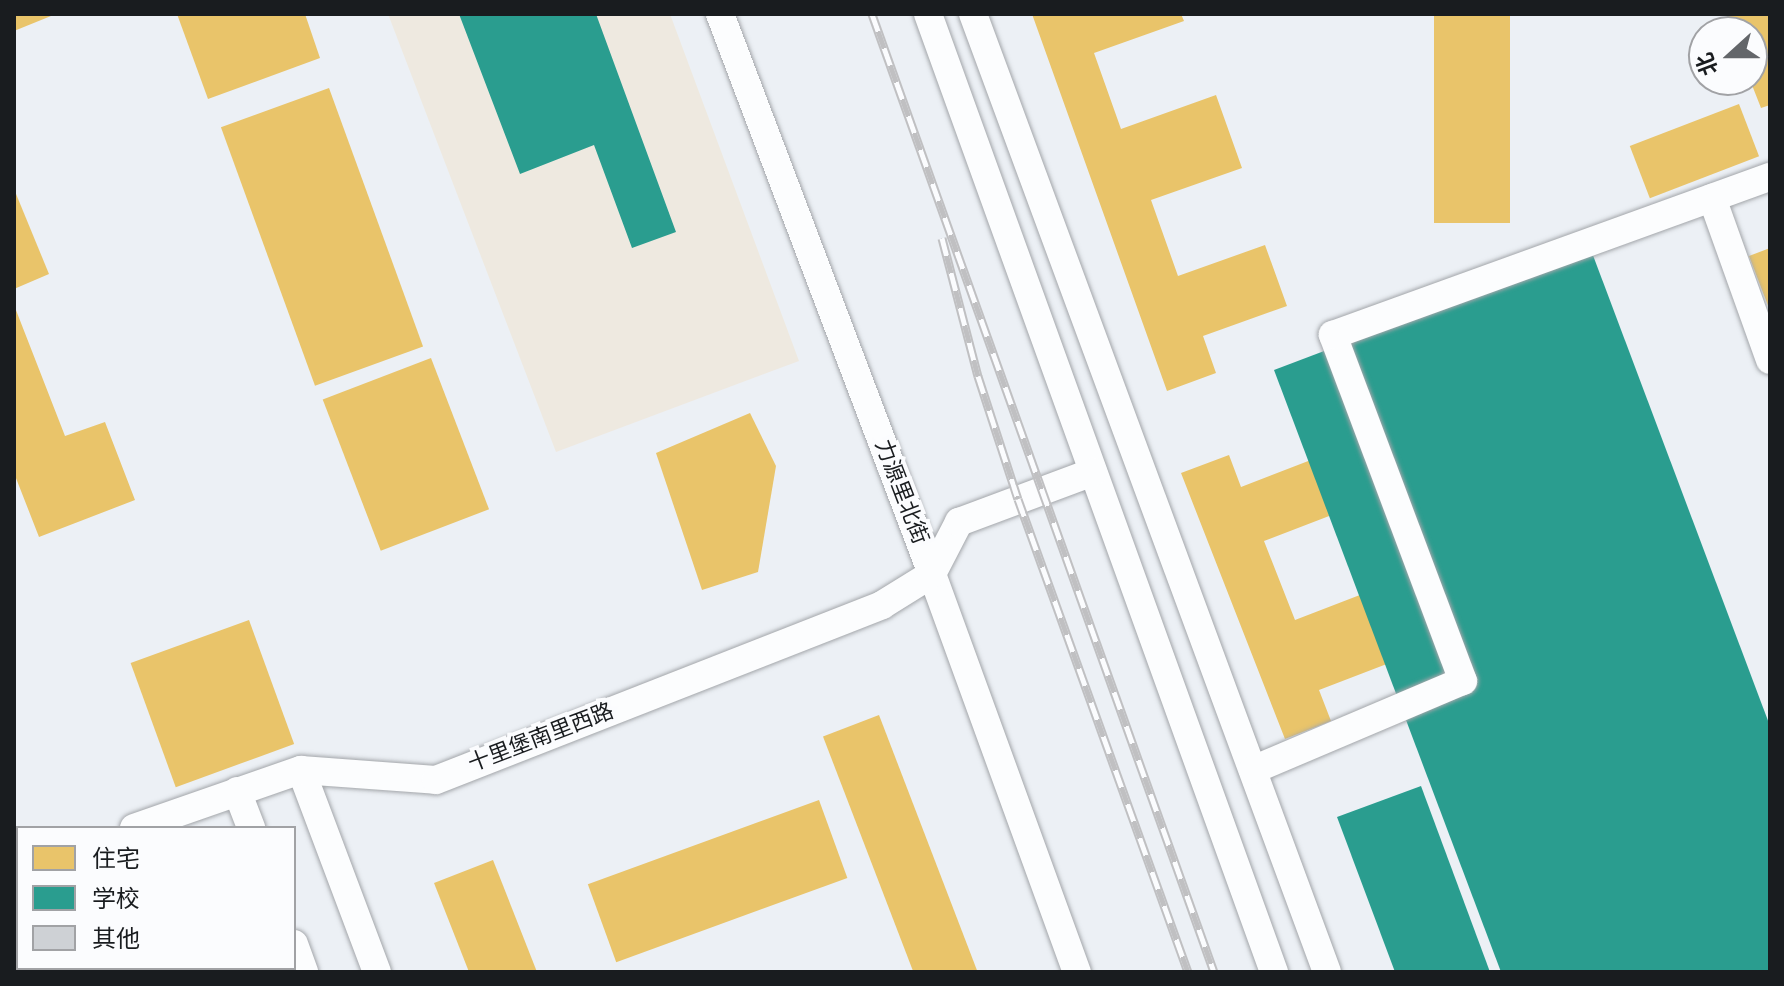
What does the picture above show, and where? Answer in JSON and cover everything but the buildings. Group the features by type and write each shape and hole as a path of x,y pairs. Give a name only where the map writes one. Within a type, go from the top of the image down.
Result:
{"street":[{"name":"力源里北街","path":"720,14 932,574 1077,972"},
{"path":"928,14 1274,972"},
{"path":"973,14 1327,972"},
{"path":"1253,770 1463,681 1333,335 1770,177"},
{"path":"1712,198 1770,360"},
{"path":"932,574 959,522 1093,472"},
{"name":"十里堡南里西路","path":"140,826 301,770 436,780 882,605 932,574"},
{"path":"301,770 377,972"},
{"path":"237,791 250,826"},
{"path":"296,950 304,972"}],"shaded area":[{"path":"388,14 670,14 799,361 556,452"}],"railway":[{"path":"872,14 1214,972"},
{"path":"942,238 978,376 1018,499 1188,972"}]}
